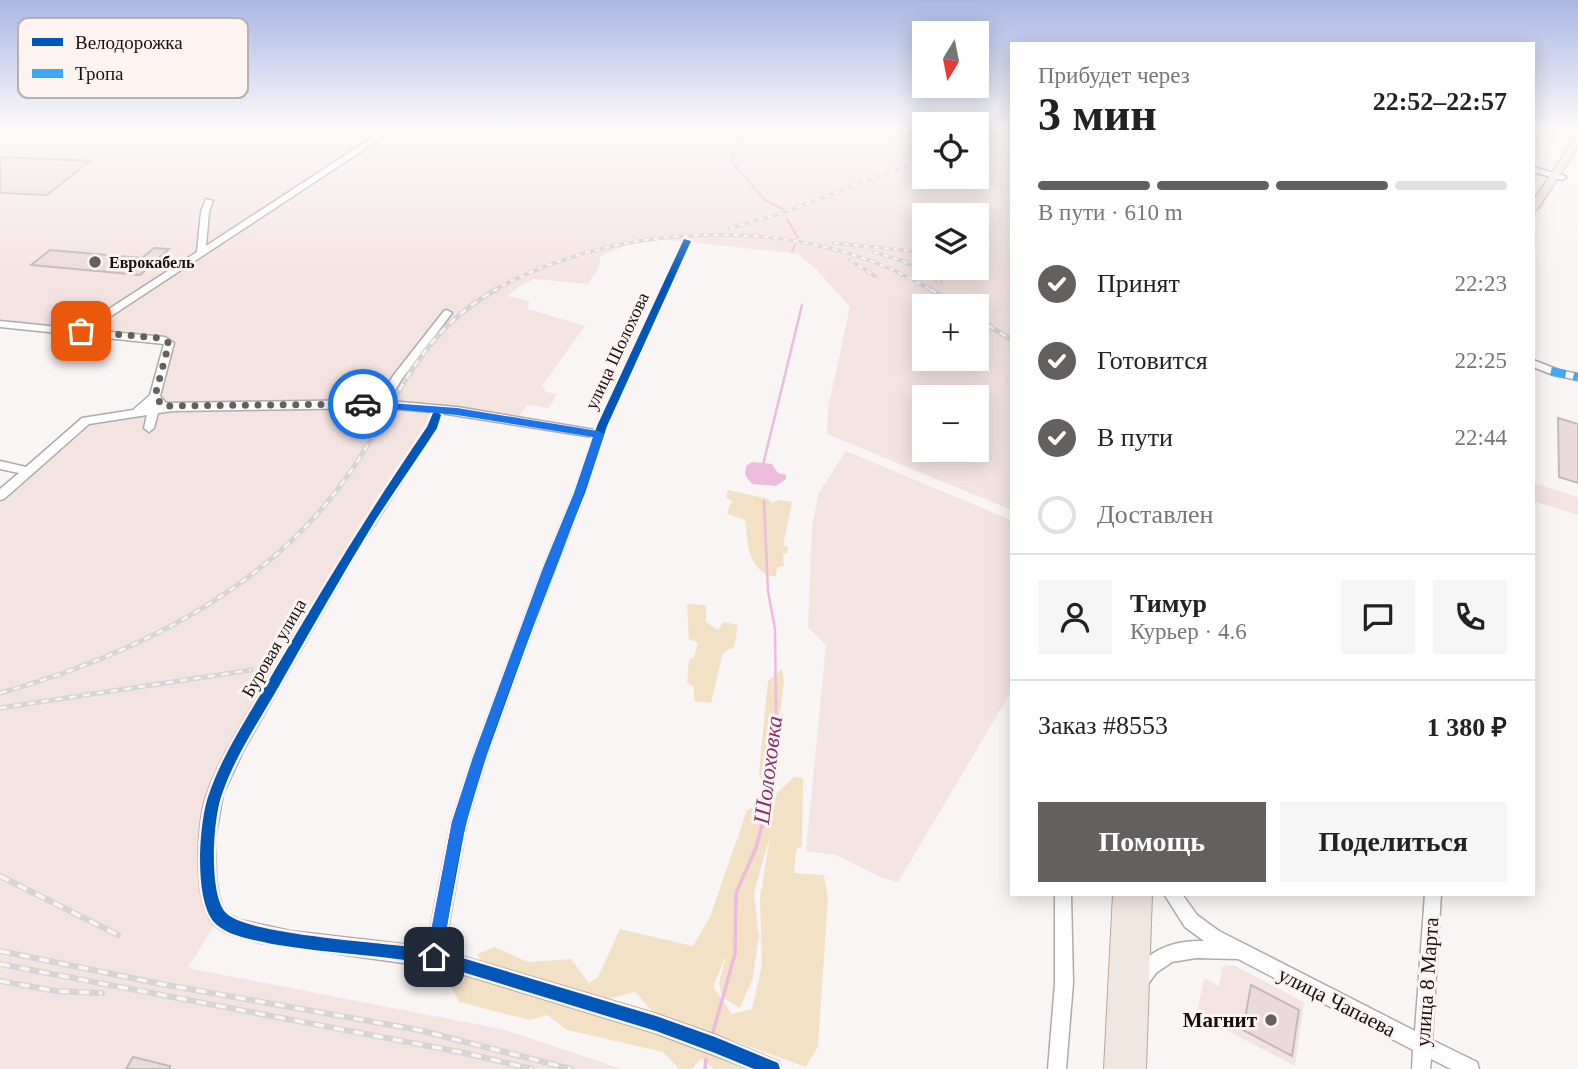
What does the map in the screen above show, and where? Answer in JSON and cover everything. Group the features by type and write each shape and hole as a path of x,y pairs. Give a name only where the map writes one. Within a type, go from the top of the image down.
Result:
{"main road":[{"path":"1535,206 1557,179"},
{"path":"1535,217 1557,179"},
{"path":"1116,1069 1123,918 1134,896"},
{"path":"1133,1069 1135,896"}],"street":[{"path":"81,331 314,179"},
{"path":"201,252 205,212 209,201"},
{"name":"улица Шолохова","path":"434,957 459,822 480,757 549,568 580,493 598,434 687,241"},
{"path":"382,404 397,378 447,313"},
{"path":"0,324 158,338 169,343 155,396 135,414"},
{"path":"1535,364 1557,373 1578,377"},
{"path":"155,396 163,406 173,407 382,404 598,434"},
{"path":"0,496 86,421 173,407"},
{"path":"149,428 153,411"},
{"name":"Буровая улица","path":"434,957 235,929 219,918 210,887 206,856 209,817 214,796 244,736 349,553 432,428 437,412"},
{"path":"0,465 28,471"},
{"path":"1057,1069 1064,983 1063,896"},
{"path":"1118,896 1123,918"},
{"name":"улица Чапаева","path":"1173,896 1191,921 1242,953 1470,1069"},
{"name":"улица 8 Марта","path":"1421,1069 1433,896"},
{"path":"1136,990 1153,962 1169,954 1191,948 1242,953"},
{"path":"434,957 649,1020 772,1069"}],"shaded area":[{"path":"0,179 912,179 912,189 989,189 989,179 1010,179 1010,510 827,434 828,408 850,307 817,270 798,254 660,239 634,243 600,257 599,268 588,284 534,279 519,286 508,296 529,301 528,309 585,326 542,386 546,392 557,394 549,408 527,405 516,421 432,411 436,415 244,736 209,817 219,918 188,968 506,1030 622,1069 0,1069 0,496 86,421 135,414 155,396 169,343 0,324"},
{"path":"846,451 1010,520 1010,694 898,882 880,877 836,855 806,851 826,645 808,627 812,527 818,494"},
{"path":"752,462 772,464 778,473 786,475 786,479 776,486 752,484 745,475 746,466"},
{"path":"1535,484 1578,497 1578,515 1535,502"},
{"path":"728,490 768,499 772,503 778,500 792,502 783,545 788,547 787,553 783,554 784,566 777,567 776,577 766,574 754,563 748,547 745,520 727,514 732,501 726,497"},
{"path":"687,604 706,605 706,622 718,630 723,622 738,625 734,647 723,653 711,703 694,701 694,686 687,683 689,660 694,657 698,643 689,639"},
{"path":"782,669 784,681 772,777 773,810 777,793 794,777 803,778 802,846 796,850 794,873 824,875 828,898 818,1046 806,1067 652,1011 635,992 608,999 481,965 478,954 494,947 528,962 571,959 589,983 598,977 620,929 693,946 710,917 747,810 758,805 762,787 759,772 768,681","holes":["770,836 760,898 762,965 752,1009 732,1014 713,987 727,953 719,982 722,997 740,1008 753,978 759,935 754,893"]},
{"path":"1233,965 1304,1002 1295,1066 1197,1015 1204,978 1219,986 1223,966"},
{"path":"454,970 614,1013 768,1069 714,1069 701,1058 692,1069 679,1069 663,1052 567,1030 547,1015 530,1020 459,1002 445,974"}],"building":[{"path":"0,179 67,179 47,195 0,193"},
{"name":"Еврокабель","path":"154,248 169,249 140,275 31,265 50,250 142,258"},
{"path":"1558,418 1578,424 1578,483 1559,477"},
{"name":"Магнит","path":"1251,985 1299,1010 1292,1056 1243,1030"},
{"path":"133,1057 170,1066 170,1069 126,1069"}],"waterway":[{"name":"Шолоховка","path":"747,179 765,200 783,209"},
{"name":"Шолоховка","path":"787,219 798,238"},
{"name":"Шолоховка","path":"792,251 795,245"},
{"name":"Шолоховка","path":"763,465 802,305"},
{"name":"Шолоховка","path":"764,501 768,591 775,629 776,714 771,748"},
{"name":"Шолоховка","path":"713,1032 735,954 736,893 756,848 766,810 771,746"},
{"name":"Шолоховка","path":"705,1069 706,1059"}],"railway":[{"path":"730,228 780,214 872,179"},
{"path":"497,289 543,267 598,250 655,239 713,235 772,238 829,248 883,266 933,291"},
{"path":"834,243 910,251"},
{"path":"874,252 903,261 940,282"},
{"path":"850,260 875,276"},
{"path":"0,693 48,678 144,640 190,616 274,557 311,521 343,482 408,376 444,329 468,308 497,289"},
{"path":"930,289 938,294"},
{"path":"989,326 1010,339"},
{"path":"0,708 251,670"},
{"path":"0,876 118,935"},
{"path":"0,951 161,984 419,1030 571,1069"},
{"path":"0,964 465,1053 532,1069"},
{"path":"0,981 56,991 102,993"}],"marked path":[{"path":"1551,371 1578,377"}],"cycle path":[{"path":"434,957 459,822 480,757 549,568 580,493 602,426 687,241"},
{"path":"436,415 432,428 373,517 318,608 222,778 212,805 207,839 208,879 215,911 222,920 238,928 261,934 433,957 472,967 656,1024 772,1069"}],"way so far":[{"path":"81,331 158,338 169,343 155,396 163,406 363,404"}],"place":[{"name":"Еврокабель","path":"95,262"},
{"name":"Магнит","path":"1271,1020"}],"route":[{"path":"363,404 457,411 598,434 580,493 549,568 459,822 434,957"}]}
